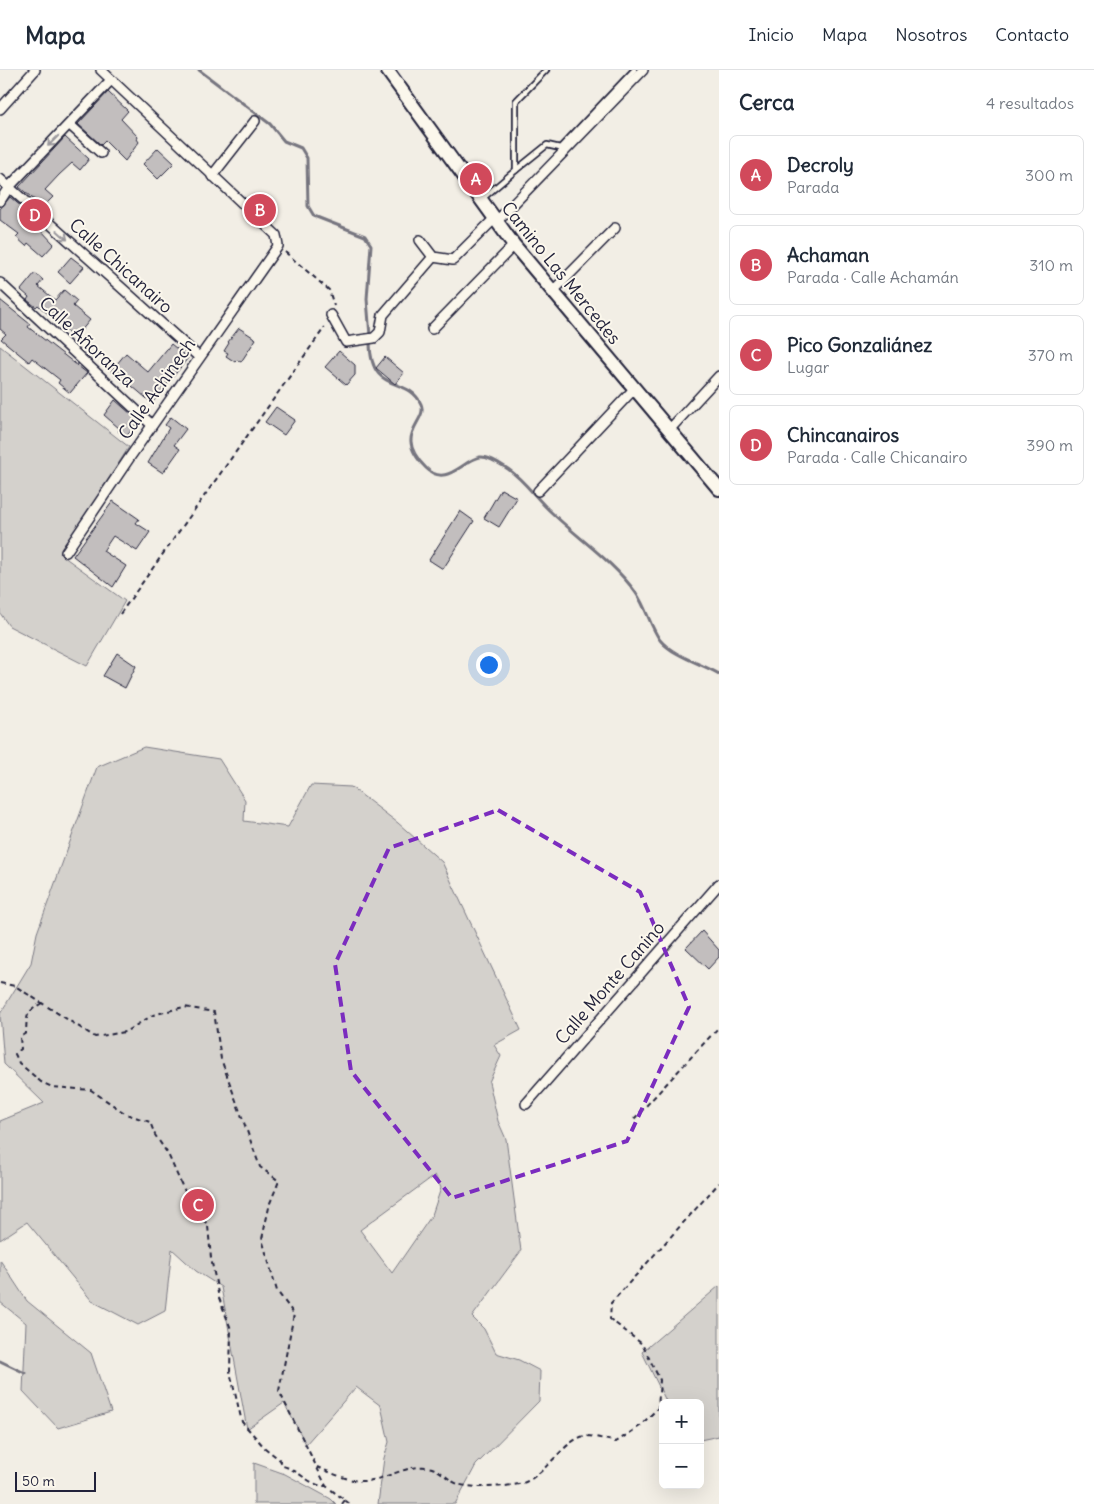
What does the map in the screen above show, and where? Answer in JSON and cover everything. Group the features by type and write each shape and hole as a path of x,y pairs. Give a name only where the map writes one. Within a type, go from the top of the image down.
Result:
{"main road":[{"name":"Camino Las Mercedes","path":"387,70 514,245 719,489"}],"street":[{"path":"0,109 34,70"},
{"path":"101,70 276,235 278,246"},
{"path":"420,240 433,257 453,260 643,70"},
{"path":"0,201 9,187 111,80"},
{"path":"212,176 255,121"},
{"path":"70,124 101,153"},
{"name":"Calle Chicanairo","path":"0,179 199,357"},
{"path":"552,292 616,228"},
{"path":"432,329 514,245"},
{"name":"Calle Achinech","path":"66,552 199,357 278,246"},
{"path":"331,315 346,342 369,338 380,332 383,315 433,257"},
{"name":"Calle Añoranza","path":"0,284 152,425"},
{"path":"670,429 719,376"},
{"path":"538,491 634,389"},
{"name":"Calle Monte Canino","path":"526,1104 719,884"}],"lane":[{"path":"516,170 516,101 546,70"},
{"path":"480,200 547,145 560,148 634,70"}],"path":[{"path":"120,614 324,329 331,315 334,307 329,290 278,246"},
{"path":"0,983 15,986 95,1037 124,1032 152,1015 184,1007 214,1012 221,1059 260,1166 278,1181 270,1203 262,1239 277,1291 294,1314 279,1391 326,1486 350,1504"},
{"path":"42,1003 29,1011 26,1019 26,1033 20,1036 21,1049 15,1054 19,1063 41,1082 52,1087 91,1090 126,1114 150,1122 155,1135 168,1154 183,1188 208,1226 210,1258 219,1298 231,1329 230,1372 242,1422 265,1448 280,1460 283,1466 294,1469 319,1487 326,1486"},
{"path":"634,1119 719,1027"},
{"path":"317,1467 339,1476 364,1481 416,1469 432,1468 459,1485 484,1487 522,1483 541,1474 561,1452 580,1437 587,1436 616,1442 640,1426 658,1408 660,1380 642,1344 610,1319 611,1303 719,1183"},
{"path":"342,1504 345,1500"}],"highlighted area":[{"path":"498,810 640,892 689,1007 627,1141 452,1198 351,1071 335,964 389,848"}],"shaded area":[{"path":"0,346 129,447 60,554 125,601 87,666 9,626 0,613"},
{"path":"144,747 219,759 245,800 244,821 288,827 311,785 351,787 398,823 442,862 521,1030 494,1045 501,1056 489,1082 498,1121 506,1139 521,1251 472,1317 484,1329 496,1353 519,1360 540,1371 539,1401 476,1465 455,1504 378,1504 384,1458 389,1442 381,1406 356,1387 306,1444 284,1403 247,1429 221,1287 196,1271 172,1249 165,1311 138,1325 92,1301 27,1222 0,1240 0,1121 44,1103 4,1064 0,1014 31,963 37,933 97,767","holes":["435,1175 441,1188 432,1215 392,1273 360,1230"]},
{"path":"0,1260 27,1301 91,1353 111,1412 58,1428 23,1391 26,1323 0,1302"},
{"path":"719,1286 719,1436 704,1439 704,1399 665,1399 642,1352"},
{"path":"254,1463 285,1474 331,1499 336,1504 254,1504"}],"building":[{"path":"108,92 128,111 121,119 138,137 139,142 125,161 105,141 101,145 78,124"},
{"path":"65,137 89,159 80,170 72,163 59,175 45,190 53,197 43,207 19,187"},
{"path":"158,148 174,163 158,179 143,164"},
{"path":"10,197 28,212 26,214 54,244 43,256 28,243 26,246 16,237 19,234 0,220 0,209"},
{"path":"71,257 84,267 70,283 58,272"},
{"path":"35,273 43,280 38,286 55,300 64,290 77,301 73,306 90,320 75,338 38,305 36,307 27,300 29,297 21,290"},
{"path":"0,300 30,324 28,327 87,373 70,393 58,383 60,380 32,358 29,362 1,339 6,334 0,329"},
{"path":"239,328 256,339 241,362 237,360 235,362 226,356 228,353 224,351 228,342"},
{"path":"171,344 188,358 152,403 111,371 126,353 148,372"},
{"path":"339,351 355,365 355,375 346,385 325,367"},
{"path":"385,357 404,373 395,384 376,368"},
{"path":"115,400 139,421 126,437 104,415"},
{"path":"276,407 295,420 284,435 265,422"},
{"path":"171,417 186,429 174,445 180,449 163,473 148,463 169,428 165,425"},
{"path":"501,489 517,498 499,527 484,518"},
{"path":"113,501 139,519 136,523 150,532 137,551 113,536 103,551 126,566 113,587 73,556"},
{"path":"460,511 474,521 443,569 429,560"},
{"path":"117,653 136,666 125,688 103,676"},
{"path":"702,931 719,950 719,957 708,969 686,948"}],"waterway":[{"path":"199,70 270,124 284,141 301,148 307,158 308,206 314,216 365,236 371,245 367,299 370,336"},
{"path":"370,342 372,359 376,370 383,378 415,395 421,404 420,417 411,437 416,456 426,468 433,473 447,474 474,459 483,457 508,469 551,512 627,581 639,598 657,635 666,646 672,651 719,674"},
{"path":"0,1361 25,1373"}],"place":[{"name":"Decroly","path":"476,179"},
{"name":"Achaman","path":"260,210"},
{"name":"Chincanairos","path":"35,215"},
{"name":"Pico Gonzaliánez","path":"198,1205"}]}
